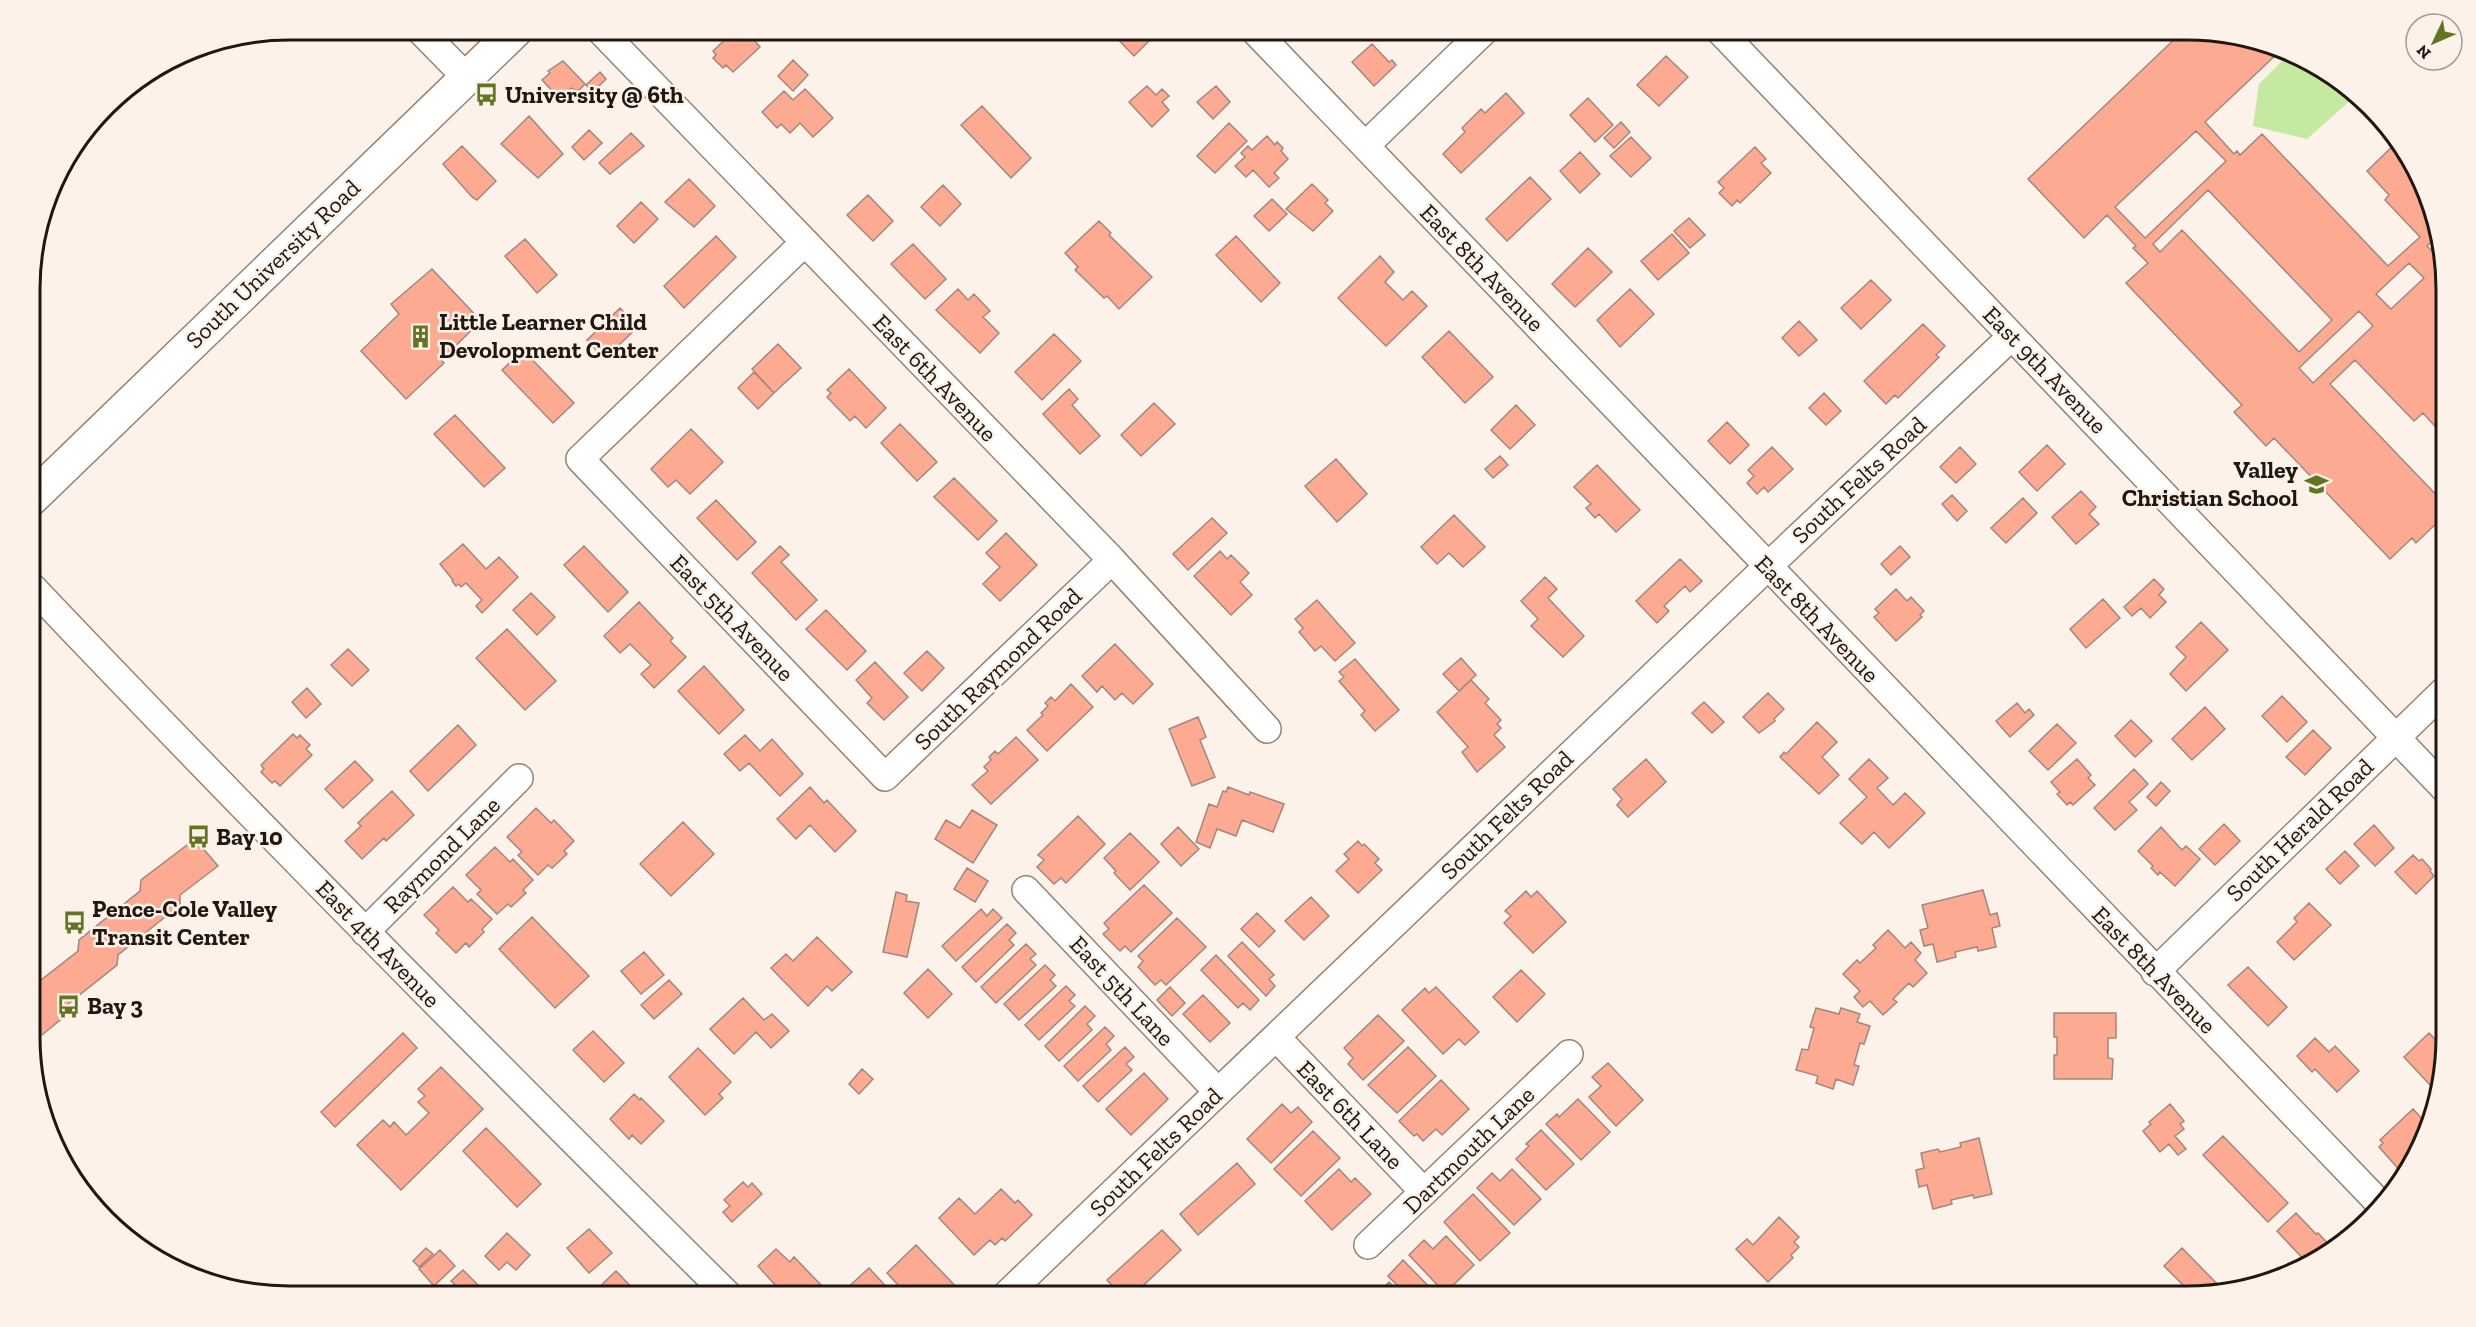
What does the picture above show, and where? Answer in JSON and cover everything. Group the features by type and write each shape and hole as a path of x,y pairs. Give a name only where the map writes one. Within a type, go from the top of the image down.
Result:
{"main road":[{"name":"South University Road","path":"40,490 505,40"}],"street":[{"path":"430,40 466,77"},
{"name":"East 6th Avenue","path":"610,40 1112,560 1267,729"},
{"name":"East 8th Avenue","path":"1264,40 2376,1200"},
{"path":"1366,145 1475,40"},
{"name":"East 9th Avenue","path":"1729,40 2436,780"},
{"name":"East 5th Avenue","path":"805,242 580,459 885,777"},
{"name":"South Felts Road","path":"1015,1286 1767,567 2012,336"},
{"name":"South Raymond Road","path":"885,777 1112,560"},
{"name":"East 4th Avenue","path":"40,595 365,932 719,1286"},
{"name":"South Herald Road","path":"2156,972 2436,698"},
{"name":"Raymond Lane","path":"365,932 519,778"},
{"name":"East 5th Lane","path":"1026,890 1218,1092"},
{"name":"East 6th Lane","path":"1276,1037 1424,1192"},
{"name":"Dartmouth Lane","path":"1368,1245 1569,1054"}],"green space":[{"path":"2283,60 2325,82 2350,101 2307,139 2253,126 2259,84"}],"building":[{"path":"725,40 754,40 760,47 733,72 726,65 723,68 713,58 716,55 713,51"},
{"path":"1119,40 1150,40 1134,56"},
{"path":"2174,40 2235,45 2274,57 2205,122 2234,154 2237,151 2240,155 2262,134 2388,266 2420,237 2385,200 2389,195 2367,171 2391,147 2417,194 2431,241 2427,246 2432,251 2436,290 2436,427 2423,413 2414,421 2355,360 2330,384 2436,495 2436,524 2416,543 2412,538 2390,559 2274,438 2266,446 2234,412 2242,405 2126,283 2148,263 2133,248 2136,246 2107,215 2084,238 2028,179","holes":["2196,131 2226,161 2145,238 2115,207","2208,190 2332,320 2299,352 2182,230 2160,252 2153,244","2409,263 2424,278 2391,309 2376,294","2359,311 2373,326 2313,383 2299,368"]},
{"path":"1372,44 1389,62 1392,60 1396,65 1374,86 1352,62"},
{"path":"1666,56 1688,77 1659,106 1637,85"},
{"path":"793,60 808,75 793,91 778,76"},
{"path":"563,61 585,84 578,91 571,88 559,98 542,80 550,73 548,71"},
{"path":"600,72 606,79 593,92 586,85"},
{"path":"1147,86 1156,95 1162,89 1169,96 1162,102 1169,110 1152,127 1129,102"},
{"path":"1216,86 1230,102 1213,119 1197,102"},
{"path":"805,89 833,118 813,137 800,123 790,133 781,124 777,128 762,112 784,91 793,100"},
{"path":"1506,93 1524,113 1461,173 1443,154 1465,132 1462,128 1481,109 1485,113"},
{"path":"1588,98 1613,125 1595,142 1570,115"},
{"path":"982,106 1031,158 1011,178 961,125"},
{"path":"529,116 563,154 538,178 501,144"},
{"path":"1621,122 1630,132 1614,148 1604,138"},
{"path":"1229,123 1247,141 1215,173 1197,156"},
{"path":"589,130 602,143 584,160 572,147"},
{"path":"631,133 644,146 610,174 599,163"},
{"path":"1267,136 1275,145 1277,142 1283,148 1281,151 1288,159 1274,173 1279,178 1269,187 1253,170 1246,177 1235,166 1245,157 1241,153 1248,146 1252,150"},
{"path":"1631,137 1651,158 1631,177 1610,156"},
{"path":"462,146 496,181 477,200 443,164"},
{"path":"1755,147 1766,159 1761,163 1771,173 1740,203 1737,200 1732,206 1719,193 1724,188 1718,182"},
{"path":"1580,152 1600,174 1580,193 1560,171"},
{"path":"1530,177 1551,199 1507,241 1486,219"},
{"path":"689,179 715,206 694,227 665,202"},
{"path":"1312,184 1328,200 1325,203 1333,211 1313,231 1286,209"},
{"path":"943,185 961,204 940,226 921,207"},
{"path":"868,195 893,221 873,241 847,215"},
{"path":"1272,199 1287,214 1269,231 1254,216"},
{"path":"641,202 658,219 634,243 617,226"},
{"path":"1689,218 1705,235 1690,248 1674,231"},
{"path":"1099,221 1111,233 1109,235 1152,277 1119,309 1075,270 1078,267 1065,253"},
{"path":"1672,234 1689,253 1658,280 1641,261"},
{"path":"716,236 736,257 684,308 664,286"},
{"path":"1236,236 1280,283 1261,302 1216,255"},
{"path":"525,239 557,275 537,293 505,256"},
{"path":"913,244 946,279 925,299 891,264"},
{"path":"1588,248 1612,272 1575,307 1552,284"},
{"path":"1380,256 1394,272 1385,282 1403,300 1412,291 1427,306 1386,346 1338,298"},
{"name":"Little Learner Child Devolopment Center","path":"432,269 481,321 441,360 444,363 406,399 361,351 399,314 391,304"},
{"path":"1871,280 1891,300 1861,329 1841,308"},
{"path":"958,289 968,300 974,294 990,311 983,317 999,333 980,353 936,310"},
{"path":"1630,289 1654,314 1620,347 1597,320"},
{"path":"620,308 638,327 604,359 587,340"},
{"path":"1799,321 1817,340 1799,356 1782,338"},
{"path":"1923,324 1945,346 1936,355 1939,357 1898,398 1895,395 1886,404 1864,381"},
{"path":"1449,331 1493,377 1465,403 1422,357"},
{"path":"1054,334 1081,361 1042,400 1015,372"},
{"path":"778,344 801,368 774,393 752,369"},
{"path":"523,350 574,403 553,423 502,370"},
{"path":"849,369 886,408 866,428 855,416 850,421 827,397 831,393 827,390"},
{"path":"754,372 774,393 758,409 738,388"},
{"path":"1069,389 1078,399 1072,405 1100,436 1080,454 1043,414"},
{"path":"1824,393 1841,411 1826,425 1809,408"},
{"path":"1154,403 1175,424 1141,456 1121,435"},
{"path":"1516,405 1535,425 1510,449 1491,430"},
{"path":"455,415 505,468 484,487 434,434"},
{"path":"1727,422 1749,445 1730,464 1708,441"},
{"path":"900,424 937,462 917,481 881,443"},
{"path":"691,429 723,462 690,494 676,480 668,487 651,469"},
{"path":"2047,445 2065,464 2037,491 2019,472"},
{"path":"1772,447 1793,469 1768,492 1764,487 1757,494 1747,483 1754,476 1748,470"},
{"path":"1960,447 1976,464 1956,483 1940,467"},
{"path":"1500,456 1508,465 1493,478 1485,469"},
{"path":"1336,459 1367,494 1337,522 1305,486"},
{"path":"1597,465 1640,510 1616,532 1599,514 1595,518 1586,508 1591,504 1574,487"},
{"path":"954,478 997,521 978,540 934,497"},
{"path":"2081,491 2096,507 2089,514 2099,524 2076,544 2052,517"},
{"path":"1952,495 1967,511 1957,521 1942,504"},
{"path":"2023,498 2037,513 2006,543 1991,528"},
{"path":"716,500 756,542 737,560 697,518"},
{"path":"1454,515 1485,547 1463,567 1449,553 1437,564 1421,547"},
{"path":"1212,518 1227,533 1188,570 1173,554"},
{"path":"1006,533 1037,565 1000,601 983,584 1000,567 986,553"},
{"path":"463,544 486,569 499,557 518,577 482,613 476,606 482,600 466,583 461,587 459,584 456,586 440,564"},
{"path":"584,546 628,592 608,612 564,565"},
{"path":"780,546 789,555 781,562 817,600 796,620 752,573"},
{"path":"1900,546 1910,557 1891,575 1881,564"},
{"path":"1220,551 1227,559 1231,555 1249,573 1240,582 1252,595 1231,615 1194,576"},
{"path":"1680,559 1702,581 1690,592 1685,586 1664,606 1669,611 1657,623 1636,601"},
{"path":"1545,577 1557,589 1548,598 1584,636 1563,657 1531,626 1538,619 1521,601"},
{"path":"2154,579 2164,589 2159,595 2166,602 2150,618 2141,608 2132,616 2124,607"},
{"path":"1896,589 1907,601 1911,597 1924,611 1920,615 1922,617 1896,641 1874,617 1879,613 1875,609"},
{"path":"531,593 555,617 537,635 513,610"},
{"path":"2103,599 2120,618 2086,648 2070,629"},
{"path":"1317,600 1355,643 1335,661 1321,646 1315,651 1299,632 1303,628 1295,619"},
{"path":"639,602 673,638 670,641 686,657 654,688 641,674 651,665 630,644 620,653 604,636"},
{"path":"826,610 866,651 847,670 806,629"},
{"path":"2201,622 2228,650 2186,691 2170,674 2186,657 2176,647"},
{"path":"507,629 556,681 525,710 476,658"},
{"path":"1115,644 1153,684 1133,704 1122,693 1115,700 1102,686 1097,692 1082,676"},
{"path":"348,649 369,670 352,686 331,665"},
{"path":"927,651 944,668 922,691 904,673"},
{"path":"1461,658 1476,675 1459,691 1443,674"},
{"path":"1355,659 1399,710 1375,731 1361,715 1365,711 1339,681 1344,677 1339,672"},
{"path":"875,662 908,697 884,720 867,703 872,698 856,680"},
{"path":"704,666 744,710 719,734 678,691"},
{"path":"1471,680 1489,699 1485,703 1501,720 1497,724 1501,728 1494,735 1505,747 1477,772 1462,752 1468,747 1437,712"},
{"path":"1071,684 1093,707 1047,751 1027,730 1043,715 1041,713 1048,706 1045,703 1051,697 1055,701"},
{"path":"307,688 321,704 306,718 292,702"},
{"path":"1768,693 1784,709 1774,719 1775,721 1759,733 1743,717"},
{"path":"2282,696 2307,722 2287,742 2262,716"},
{"path":"1704,702 1724,722 1712,733 1692,713"},
{"path":"2017,703 2025,713 2029,709 2034,715 2010,737 1996,721"},
{"path":"2205,707 2225,729 2192,760 2172,739"},
{"path":"1198,717 1206,737 1200,740 1215,777 1192,786 1169,729"},
{"path":"2131,720 2152,741 2135,757 2115,736"},
{"path":"1817,722 1837,742 1822,757 1839,775 1819,794 1780,757 1784,752 1786,754"},
{"path":"2057,724 2076,743 2048,770 2029,751"},
{"path":"458,725 476,745 428,791 410,771"},
{"path":"2313,730 2331,748 2305,775 2286,757"},
{"path":"293,734 297,738 300,735 310,745 306,749 312,755 280,786 275,781 272,783 261,772 264,769 261,765"},
{"path":"745,735 760,751 772,739 803,774 780,796 749,763 740,771 724,754"},
{"path":"1016,737 1038,760 991,804 972,785 988,771 984,767 991,760 989,757 995,751 998,754"},
{"path":"1646,759 1666,782 1628,817 1617,805 1622,799 1613,789"},
{"path":"1869,759 1888,778 1877,788 1893,805 1905,793 1925,813 1889,848 1874,832 1862,844 1840,823 1867,797 1849,779"},
{"path":"2077,759 2091,775 2088,778 2095,785 2073,805 2070,802 2067,805 2057,794 2060,792 2051,782"},
{"path":"355,761 373,780 343,808 325,789"},
{"path":"2134,769 2148,784 2129,802 2137,810 2115,830 2094,808"},
{"path":"2161,782 2170,791 2156,806 2147,797"},
{"path":"810,787 824,803 827,800 856,831 835,852 810,825 796,839 777,819"},
{"path":"1228,787 1284,804 1273,832 1242,820 1236,836 1217,829 1210,848 1196,842 1209,804 1217,807 1223,791 1226,792"},
{"path":"392,791 414,815 386,841 384,838 362,859 345,841 361,826 358,823"},
{"path":"536,808 551,823 554,820 574,841 564,851 567,854 552,868 548,865 538,875 518,855 522,852 507,837"},
{"path":"972,810 997,825 973,863 935,839 946,820 960,828"},
{"path":"1078,816 1105,844 1066,883 1061,878 1054,884 1037,867 1044,860 1038,855"},
{"path":"683,822 714,854 671,896 640,864"},
{"path":"2224,824 2240,841 2215,865 2199,849"},
{"path":"2374,825 2394,848 2375,866 2354,844"},
{"path":"1178,827 1199,849 1181,866 1161,844"},
{"path":"2161,827 2182,850 2186,846 2200,859 2175,886 2160,872 2158,875 2151,868 2153,866 2138,851"},
{"path":"1130,833 1159,862 1130,890 1104,858"},
{"path":"195,839 218,866 180,895 180,905 118,955 117,965 67,1005 65,1016 40,1036 40,981 78,951 79,940 140,891 141,880"},
{"path":"1358,841 1379,859 1375,863 1382,870 1358,893 1336,871 1349,859 1344,854"},
{"path":"495,847 510,862 513,859 533,880 523,890 526,893 511,907 508,904 497,914 477,894 481,890 466,875"},
{"path":"2345,851 2359,866 2340,884 2326,869"},
{"path":"2413,855 2419,861 2422,859 2434,876 2416,894 2395,872"},
{"path":"967,868 988,881 975,902 954,889"},
{"path":"1144,885 1172,913 1131,952 1125,946 1120,951 1103,934 1109,929 1104,923"},
{"path":"453,887 468,902 471,899 492,919 482,929 484,932 469,947 466,943 456,953 436,933 439,930 424,915"},
{"path":"1983,890 1990,915 1997,913 2000,926 1992,928 1996,947 1978,951 1977,947 1955,952 1956,957 1937,962 1933,944 1924,946 1920,930 1928,928 1922,905"},
{"path":"1526,891 1531,897 1537,891 1566,922 1533,953 1504,923 1511,916 1505,911"},
{"path":"896,892 907,895 906,901 919,903 907,957 883,952"},
{"path":"1311,897 1329,916 1304,940 1285,921"},
{"path":"2309,903 2331,925 2294,960 2277,942 2297,922 2294,918"},
{"path":"981,909 987,916 993,909 1002,918 956,961 942,946"},
{"path":"1257,913 1275,931 1259,947 1241,929"},
{"path":"532,917 589,976 555,1008 499,949"},
{"path":"1177,918 1206,947 1166,985 1161,980 1155,985 1138,967 1143,961 1138,956"},
{"path":"1007,924 1016,933 1009,940 1014,945 976,982 962,967"},
{"path":"1888,930 1905,948 1911,942 1921,953 1915,960 1927,973 1913,987 1909,983 1893,999 1897,1002 1883,1015 1870,1001 1863,1007 1854,997 1860,991 1843,974 1857,960 1860,963 1876,948 1873,945"},
{"path":"817,937 852,972 832,991 827,986 808,1006 771,968 786,954 793,961"},
{"path":"1242,942 1274,975 1269,979 1275,986 1266,996 1228,956"},
{"path":"1026,944 1036,954 1030,959 1036,965 996,1003 981,987"},
{"path":"644,952 664,975 641,994 621,971"},
{"path":"1216,955 1259,1000 1250,1010 1243,1003 1238,1008 1201,970"},
{"path":"1045,965 1055,975 1050,980 1056,986 1019,1020 1004,1004"},
{"path":"2248,967 2287,1007 2268,1026 2228,985"},
{"path":"928,969 952,994 928,1018 904,993"},
{"path":"1521,970 1545,994 1517,1022 1493,997"},
{"path":"669,980 682,994 654,1019 641,1005"},
{"path":"1066,986 1075,995 1069,1001 1075,1006 1039,1040 1025,1025"},
{"path":"1170,987 1185,1003 1172,1016 1157,1000"},
{"path":"1436,987 1479,1032 1465,1045 1459,1039 1443,1054 1402,1010 1425,988 1429,993"},
{"path":"1203,995 1230,1023 1210,1042 1183,1014"},
{"path":"743,998 764,1020 772,1014 789,1031 771,1048 756,1032 734,1054 710,1029"},
{"path":"1085,1006 1095,1016 1087,1024 1092,1030 1059,1061 1045,1046"},
{"path":"1816,1008 1839,1014 1841,1008 1860,1014 1857,1022 1870,1026 1864,1044 1860,1043 1854,1065 1859,1066 1853,1085 1836,1079 1833,1089 1816,1083 1818,1076 1796,1070 1802,1049 1808,1050 1814,1028 1810,1027"},
{"path":"2054,1013 2116,1013 2116,1038 2108,1038 2108,1058 2113,1059 2112,1079 2054,1079 2057,1037 2054,1037"},
{"path":"1378,1015 1404,1041 1363,1080 1348,1064 1353,1058 1344,1048"},
{"path":"1105,1027 1114,1036 1106,1044 1111,1050 1078,1081 1064,1066"},
{"path":"593,1031 624,1063 604,1082 573,1050"},
{"path":"403,1033 417,1048 335,1127 321,1112"},
{"path":"2429,1033 2436,1040 2431,1086 2404,1057"},
{"path":"2315,1038 2329,1052 2335,1046 2359,1071 2337,1092 2315,1069 2312,1072 2297,1056"},
{"path":"1125,1047 1134,1057 1126,1064 1132,1070 1098,1102 1083,1086"},
{"path":"1408,1047 1436,1076 1397,1113 1368,1085"},
{"path":"698,1048 731,1082 719,1094 723,1098 705,1115 669,1077"},
{"path":"1608,1063 1643,1100 1616,1126 1589,1097 1601,1086 1592,1077"},
{"path":"441,1067 483,1109 401,1190 357,1145 383,1120 390,1127 394,1122 406,1135 429,1113 418,1102 425,1096 418,1089"},
{"path":"862,1069 873,1079 859,1094 849,1084"},
{"path":"1144,1073 1168,1099 1131,1135 1106,1109"},
{"path":"1441,1080 1469,1109 1442,1135 1436,1129 1423,1141 1417,1134 1414,1136 1399,1121"},
{"path":"634,1094 664,1121 641,1144 632,1135 629,1139 610,1119"},
{"path":"1578,1099 1610,1132 1581,1160 1546,1124 1557,1114 1559,1117"},
{"path":"1282,1104 1291,1113 1298,1107 1312,1122 1271,1163 1247,1139"},
{"path":"2170,1104 2184,1121 2180,1124 2184,1129 2175,1136 2186,1149 2178,1155 2169,1144 2160,1152 2143,1131 2151,1124 2149,1122"},
{"path":"2413,1109 2422,1118 2417,1133 2398,1169 2379,1147 2383,1143 2380,1140"},
{"path":"486,1128 541,1184 517,1207 463,1151"},
{"path":"1541,1130 1574,1164 1546,1190 1516,1159 1529,1146 1526,1144"},
{"path":"1313,1131 1340,1158 1301,1196 1274,1169"},
{"path":"2223,1136 2288,1203 2268,1222 2203,1155"},
{"path":"1979,1138 1992,1194 1951,1200 1952,1204 1933,1209 1927,1185 1919,1187 1916,1170 1924,1168 1921,1153 1938,1149 1940,1152 1961,1147 1960,1143"},
{"path":"1237,1163 1255,1184 1198,1235 1180,1214"},
{"path":"1339,1169 1351,1182 1355,1178 1371,1194 1332,1230 1305,1201"},
{"path":"1512,1169 1541,1199 1514,1225 1477,1188 1492,1173 1500,1181"},
{"path":"743,1182 748,1187 752,1183 762,1194 732,1222 723,1212 730,1206 724,1200"},
{"path":"1001,1189 1015,1203 1018,1200 1032,1215 1005,1241 1002,1238 995,1245 990,1240 974,1255 939,1218 959,1198 975,1214"},
{"path":"1473,1194 1510,1233 1480,1261 1444,1222"},
{"path":"2296,1213 2327,1243 2302,1258 2277,1231"},
{"path":"1779,1217 1799,1237 1794,1242 1799,1247 1791,1255 1793,1258 1768,1282 1736,1249 1747,1239 1753,1245"},
{"path":"589,1229 612,1253 589,1273 567,1248"},
{"path":"1162,1230 1181,1250 1143,1286 1113,1286 1107,1280"},
{"path":"507,1233 530,1255 516,1270 507,1262 499,1270 485,1256"},
{"path":"1446,1236 1474,1265 1452,1286 1438,1286 1409,1255 1424,1240 1433,1249"},
{"path":"916,1245 955,1286 899,1286 887,1273"},
{"path":"426,1248 433,1254 419,1267 413,1261"},
{"path":"2182,1248 2217,1284 2184,1286 2164,1266"},
{"path":"776,1249 790,1262 794,1257 822,1286 776,1286 758,1266"},
{"path":"440,1250 455,1266 434,1286 419,1269"},
{"path":"1403,1260 1428,1286 1398,1286 1388,1276"},
{"path":"869,1268 886,1286 850,1286"},
{"path":"463,1270 479,1286 456,1286 451,1281"},
{"path":"616,1271 630,1286 600,1286"}],"place":[{"name":"University @ 6th","path":"487,95"},
{"name":"Little Learner Child Devolopment Center","path":"421,336"},
{"name":"Valley Christian School","path":"2316,484"},
{"name":"Bay 10","path":"198,837"},
{"name":"Pence-Cole Valley Transit Center","path":"74,923"},
{"name":"Bay 3","path":"69,1006"}]}
